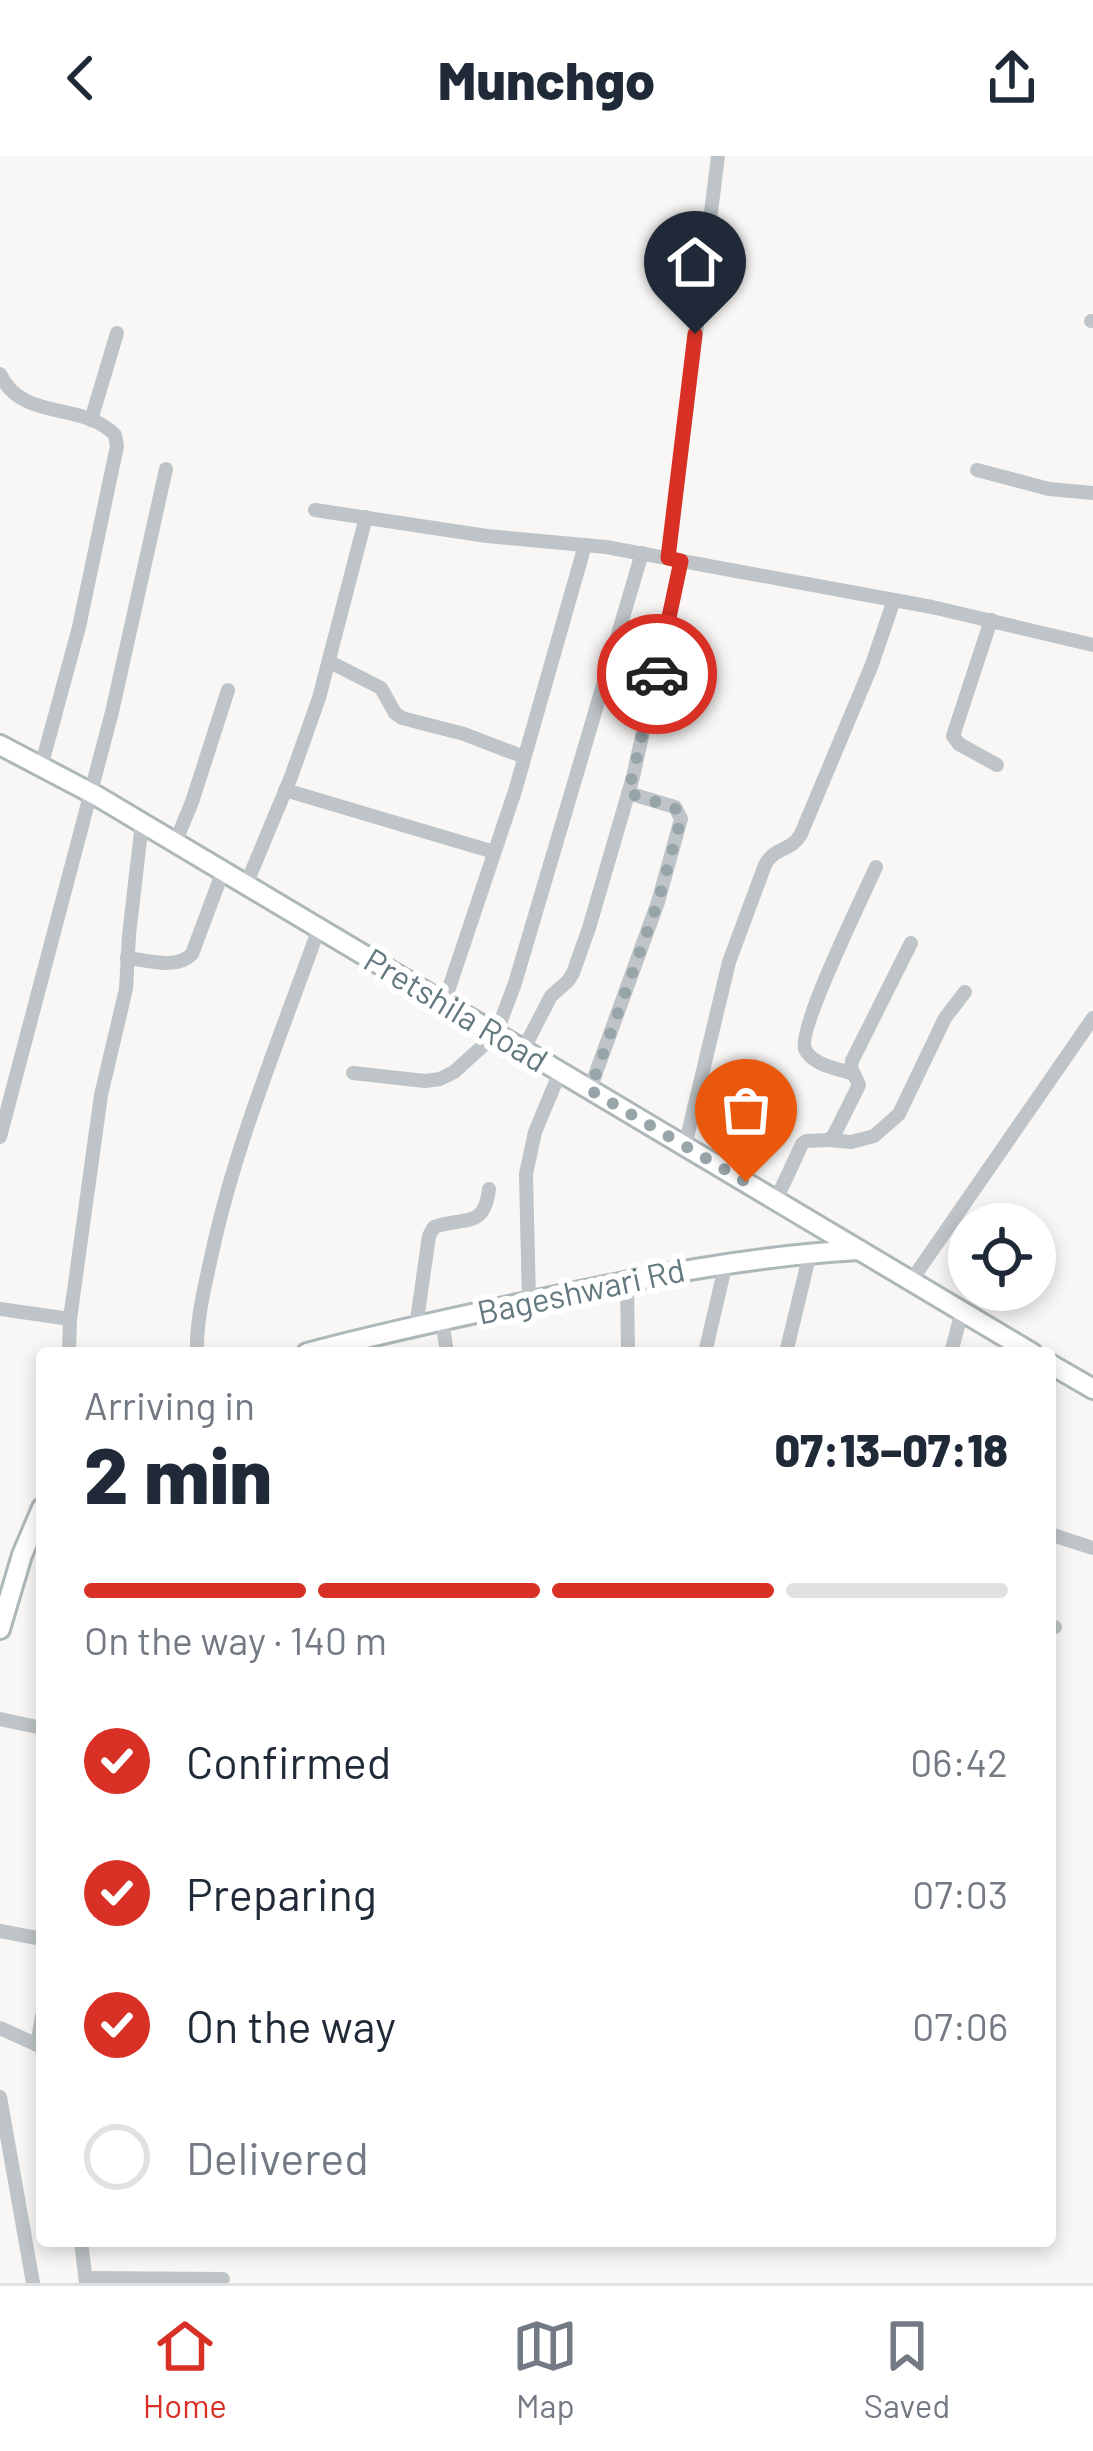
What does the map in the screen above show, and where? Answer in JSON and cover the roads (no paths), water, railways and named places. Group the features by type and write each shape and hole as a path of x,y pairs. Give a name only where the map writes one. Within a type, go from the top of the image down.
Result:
{"street":[{"path":"523,1050 551,996 573,973 628,793 674,560 718,156"},
{"path":"92,420 117,333"},
{"path":"2,381 20,400 92,420 115,435 116,456 79,627 41,767"},
{"path":"0,1136 92,794 166,469"},
{"path":"976,470 1036,487 1093,493"},
{"path":"315,510 642,553 894,600 1093,645"},
{"path":"246,885 320,698 366,518"},
{"path":"444,1003 524,757 585,545"},
{"path":"353,1073 411,1082 440,1078 465,1064 496,1034 522,962 642,553"},
{"path":"685,1146 729,962 765,865 771,854 789,847 801,834 871,668 894,600"},
{"path":"991,620 953,736 997,765"},
{"path":"329,662 381,688 401,718 464,734 524,757"},
{"path":"175,843 228,690"},
{"name":"Pretshila Road","path":"1,752 41,767 142,823 948,1303"},
{"path":"285,790 494,852"},
{"path":"590,1090 658,902 681,819 675,808 628,793"},
{"path":"70,1347 101,1095 126,989 142,823"},
{"path":"854,1074 808,1055 804,1041 812,1012 876,867"},
{"path":"128,958 174,963 192,954 223,872"},
{"path":"197,1347 200,1305 221,1212 319,928"},
{"path":"829,1140 860,1085 852,1061 911,943"},
{"path":"776,1200 802,1144 858,1142 874,1136 899,1114 945,1018 965,992"},
{"path":"911,1281 1093,1018"},
{"path":"529,1302 526,1174 536,1132 560,1072"},
{"path":"416,1327 429,1236 434,1227 482,1215 489,1189"},
{"name":"Bageshwari Rd","path":"332,1347 726,1262 859,1250"},
{"path":"787,1347 810,1252"},
{"path":"706,1347 726,1262"},
{"path":"627,1281 628,1347"},
{"path":"0,1309 70,1319"},
{"path":"953,1347 962,1311"},
{"name":"Pretshila Road","path":"962,1311 1016,1347"},
{"path":"442,1320 446,1347"},
{"path":"1056,1367 1093,1389"},
{"path":"0,1629 36,1522"},
{"path":"1056,1536 1093,1548"},
{"path":"0,1719 36,1727"},
{"path":"0,1931 36,1938"},
{"path":"0,2028 36,2045"},
{"path":"0,2097 33,2283"},
{"path":"82,2247 86,2280 223,2279"}]}
